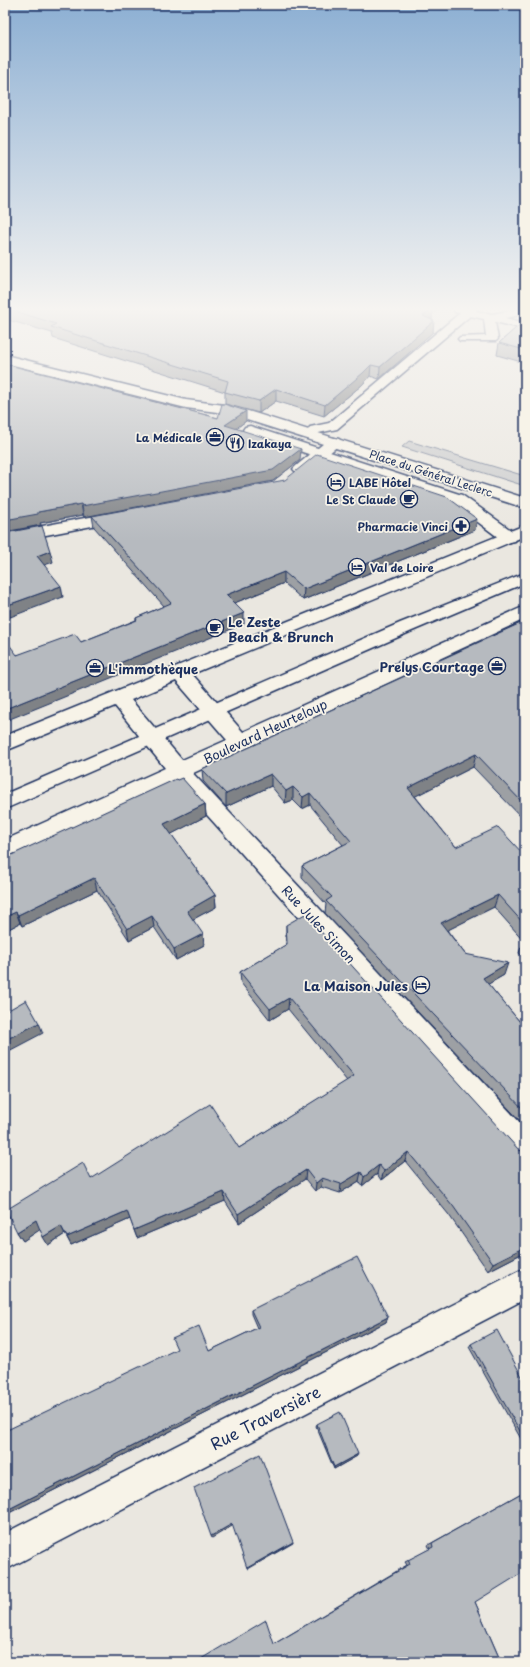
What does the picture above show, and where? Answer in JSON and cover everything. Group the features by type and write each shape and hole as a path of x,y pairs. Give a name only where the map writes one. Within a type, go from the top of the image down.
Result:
{"main road":[{"path":"114,386 186,404"},
{"name":"Place du Général Leclerc","path":"186,404 227,409 525,503"},
{"name":"Place du Général Leclerc","path":"186,404 222,420 320,454 456,498 517,533"},
{"path":"288,480 334,442"},
{"path":"5,538 140,513"},
{"path":"5,744 517,533"},
{"name":"Boulevard Heurteloup","path":"5,850 525,612"},
{"path":"179,672 241,743"},
{"name":"Rue Jules Simon","path":"118,697 179,771 525,1148"},
{"name":"Rue Traversière","path":"5,1552 525,1283"}],"street":[{"path":"314,430 333,426 381,386"},
{"path":"5,802 406,627 525,578"}],"shaded area":[{"path":"409,441 525,476 525,486 402,447"}],"building":[{"path":"5,386 91,386 218,418 222,404 224,404 246,411 225,425 301,449 273,470 82,506 81,504 38,512 38,514 5,520"},
{"path":"227,386 348,386 325,405 276,389 259,401 225,392"},
{"path":"317,454 447,497 477,519 304,589 284,572 226,595 244,613 5,709 5,639 17,655 75,634 81,642 137,620 136,618 171,603 92,516 285,480"},
{"path":"42,526 50,551 37,556 61,586 5,606 5,533"},
{"path":"525,621 525,805 476,754 408,788 456,847 498,827 525,856 525,925 498,895 441,923 465,954 508,963 483,978 525,1028 525,1111 326,901 332,897 302,866 351,841 310,793 303,797 293,787 286,791 271,774 226,794 202,769"},
{"path":"182,778 205,804 164,824 215,895 187,911 203,934 174,949 152,916 127,929 94,878 18,915 16,912 5,917 5,858 176,779"},
{"path":"305,914 519,1150 525,1152 525,1247 493,1263 453,1206 408,1152 384,1171 379,1165 364,1177 361,1172 341,1184 322,1178 316,1183 306,1170 238,1214 224,1192 134,1230 127,1211 67,1237 61,1226 43,1237 36,1220 17,1232 6,1210 83,1163 91,1179 210,1104 239,1148 354,1076 289,998 270,1009 240,972 287,944 286,925"},
{"path":"525,945 525,952 521,947"},
{"path":"26,1000 39,1023 5,1040 5,1012"},
{"path":"357,1257 388,1317 5,1511 5,1431 177,1349 172,1338 199,1326 209,1351 259,1327 251,1310"},
{"path":"497,1330 525,1382 525,1440 471,1344"},
{"path":"340,1412 358,1454 334,1467 317,1424"},
{"path":"260,1454 293,1542 247,1568 232,1524 211,1536 194,1488"},
{"path":"525,1491 525,1571 475,1602 501,1662 196,1662 266,1620 274,1644 410,1564 408,1560 433,1547 432,1543"}],"place":[{"name":"La Médicale","path":"215,437"},
{"name":"Izakaya","path":"235,443"},
{"name":"LABE Hôtel","path":"336,482"},
{"name":"Le St Claude","path":"409,499"},
{"name":"Pharmacie Vinci","path":"461,526"},
{"name":"Val de Loire","path":"357,567"},
{"name":"Le Zeste Beach & Brunch","path":"215,628"},
{"name":"Prelys Courtage","path":"497,666"},
{"name":"L'immothèque","path":"95,668"},
{"name":"La Maison Jules","path":"421,985"}]}
